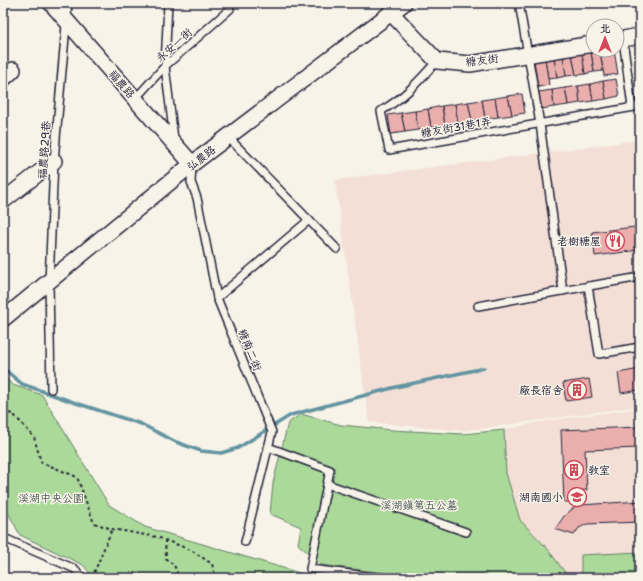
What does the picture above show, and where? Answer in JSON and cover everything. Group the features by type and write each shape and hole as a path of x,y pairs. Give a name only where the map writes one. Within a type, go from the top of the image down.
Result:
{"street":[{"name":"福農路","path":"51,3 192,164"},
{"name":"弘農路","path":"3,319 49,283 192,164 404,3"},
{"path":"391,13 437,61"},
{"path":"625,39 640,36"},
{"name":"糖友街","path":"437,61 470,64 585,45"},
{"path":"3,201 54,161"}],"lane":[{"name":"福農路29巷","path":"51,389 49,283 54,161 68,3"},
{"path":"168,3 165,66 174,143"},
{"path":"519,3 540,124 563,291"},
{"name":"永安一街","path":"135,99 165,66 230,9"},
{"path":"623,58 632,107"},
{"name":"糖友街31巷1弄","path":"437,61 398,101 380,111 389,150 640,106"},
{"path":"228,137 337,249"},
{"name":"糖南二街","path":"192,164 191,182 197,198 217,298 272,432 245,542"},
{"path":"217,298 309,220"},
{"path":"478,306 640,277"},
{"path":"588,286 599,354 640,347"},
{"path":"268,447 330,470 310,569 383,578"},
{"path":"327,484 466,532"},
{"path":"3,535 4,538 75,569 82,578"}],"path":[{"path":"3,412 13,414 34,437 41,462 77,477 94,523 112,529 157,537 190,550 212,564 215,576 214,578"},
{"path":"92,578 112,529"},
{"path":"165,540 166,559 174,565 179,578"}],"shaded area":[{"path":"640,140 640,406 463,431 369,422 335,180"},
{"name":"湖南國小","path":"640,408 640,578 569,578 547,548 520,520 506,473 504,430 538,422"}],"green space":[{"name":"溪湖中央公園","path":"3,376 13,385 42,395 109,505 145,527 310,576 325,578 94,578 83,565 20,535 3,503"},
{"name":"溪湖鎮第五公墓","path":"301,414 341,425 393,430 463,434 504,430 506,473 520,520 547,548 569,578 404,578 393,574 321,565 298,544 301,527 270,514 273,483 288,423"},
{"path":"640,552 640,578 581,578 581,555"}],"building":[{"path":"585,53 585,58 592,58 594,72 585,74 582,54"},
{"path":"582,54 585,74 576,75 572,55"},
{"path":"572,55 576,75 566,76 563,56"},
{"path":"563,56 566,76 557,78 554,58"},
{"path":"554,58 557,78 548,79 545,59"},
{"path":"592,58 601,58 603,71 594,72"},
{"path":"601,58 615,58 618,74 604,76"},
{"path":"545,59 549,85 538,87 534,61"},
{"path":"616,79 619,96 606,99 603,81"},
{"path":"603,81 606,99 593,101 590,84"},
{"path":"590,84 593,101 580,103 578,86"},
{"path":"578,86 580,103 568,105 565,88"},
{"path":"565,88 568,105 554,107 552,90"},
{"path":"552,90 554,107 541,109 539,92"},
{"path":"522,94 525,113 512,115 508,96"},
{"path":"508,96 512,115 498,117 495,98"},
{"path":"495,98 498,117 485,119 482,100"},
{"path":"482,100 485,119 472,121 468,102"},
{"path":"468,102 472,121 458,124 455,104"},
{"path":"455,104 458,124 445,126 442,106"},
{"path":"442,106 445,126 431,128 428,109"},
{"path":"428,109 431,128 418,130 415,111"},
{"path":"415,111 418,130 405,132 401,113"},
{"path":"401,113 405,132 391,134 388,115"},
{"name":"老樹糖屋","path":"635,227 639,250 595,256 592,232"},
{"path":"640,369 640,390 621,393 618,373"},
{"name":"廠長宿舍","path":"589,379 592,397 566,401 563,383"},
{"name":"教室","path":"640,427 640,448 585,450 587,490 572,491 573,502 564,502 561,430"},
{"name":"教室","path":"640,501 640,522 587,524 579,528 574,535 555,529 565,515 575,507 581,505"}],"waterway":[{"path":"3,368 22,384 141,424 176,442 201,451 221,453 238,448 291,415 396,387 484,368"}],"place":[{"name":"老樹糖屋","path":"615,241"},
{"name":"廠長宿舍","path":"577,390"},
{"name":"教室","path":"574,470"},
{"name":"湖南國小","path":"577,497"}]}
